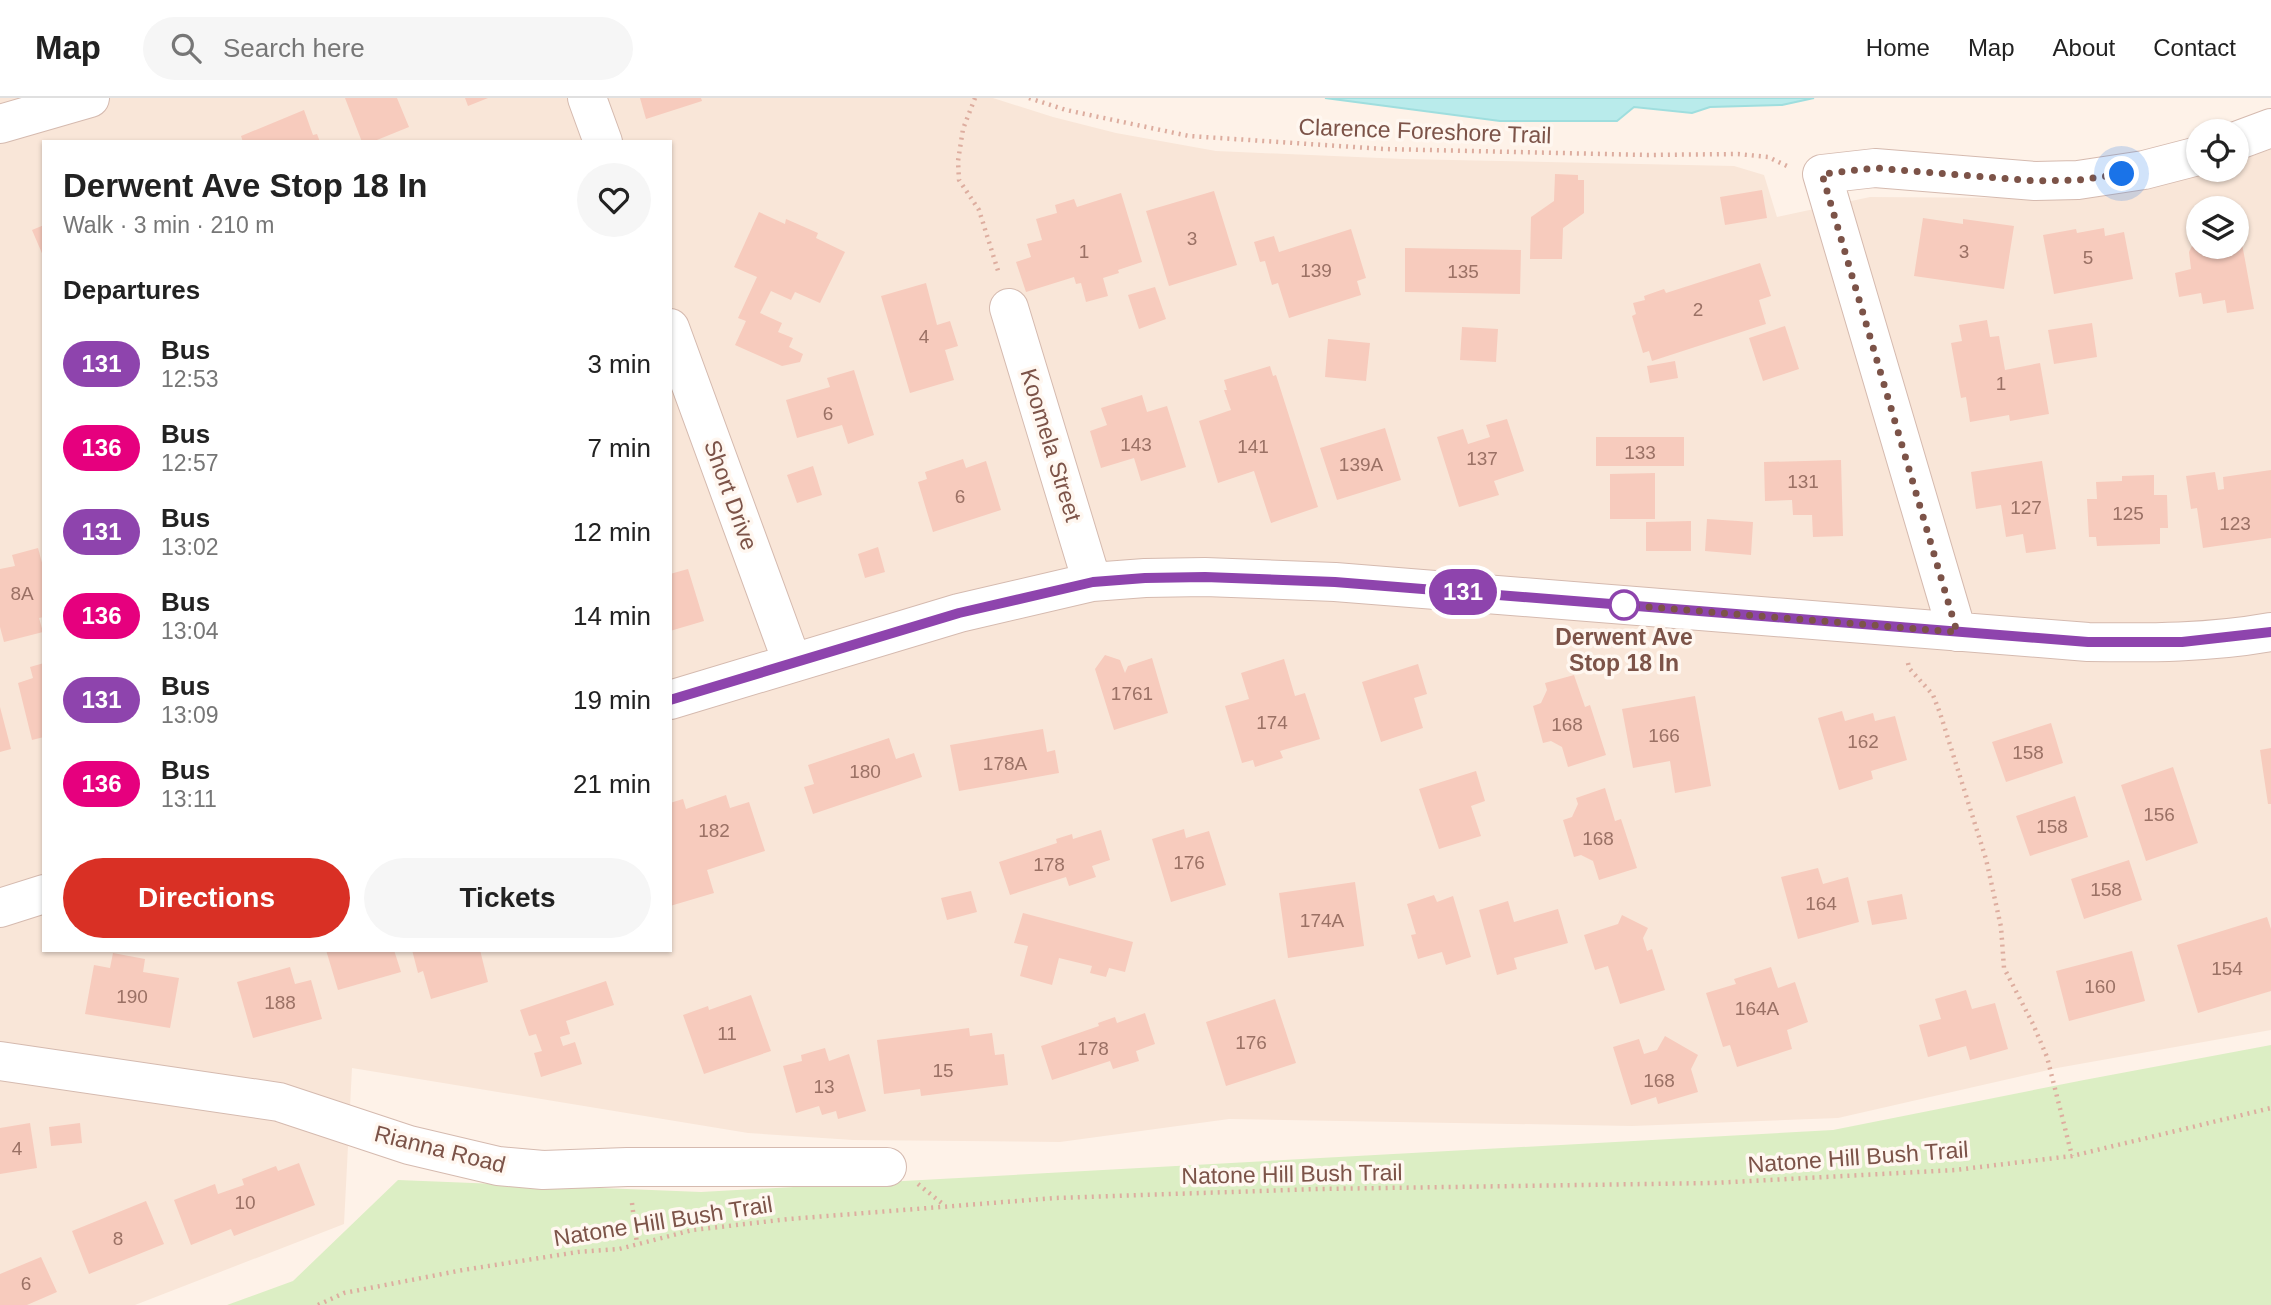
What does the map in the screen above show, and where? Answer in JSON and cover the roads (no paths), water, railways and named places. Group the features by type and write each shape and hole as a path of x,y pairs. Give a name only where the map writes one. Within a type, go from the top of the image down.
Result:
{"street":[{"path":"0,124 90,98"},
{"path":"587,98 602,140"},
{"path":"2249,136 2271,128"},
{"path":"1957,632 1822,174 1875,168 2035,181 2078,180 2144,170 2186,159"},
{"name":"Koomela Street","path":"1009,308 1093,582"},
{"name":"Short Drive","path":"672,333 792,662"},
{"path":"672,699 959,613 1093,582 1145,578 1205,577 1335,582 2088,642 2208,640 2271,632"},
{"path":"0,908 42,895"},
{"name":"Rianna Road","path":"0,1061 279,1102 409,1145 498,1166 543,1170 627,1167 887,1167"}],"water":[{"path":"1325,98 1814,98 1782,105 1710,107 1692,113 1634,107 1617,121 1500,121"}],"place":[{"name":"Derwent Ave Stop 18 In","path":"1624,605"}]}
